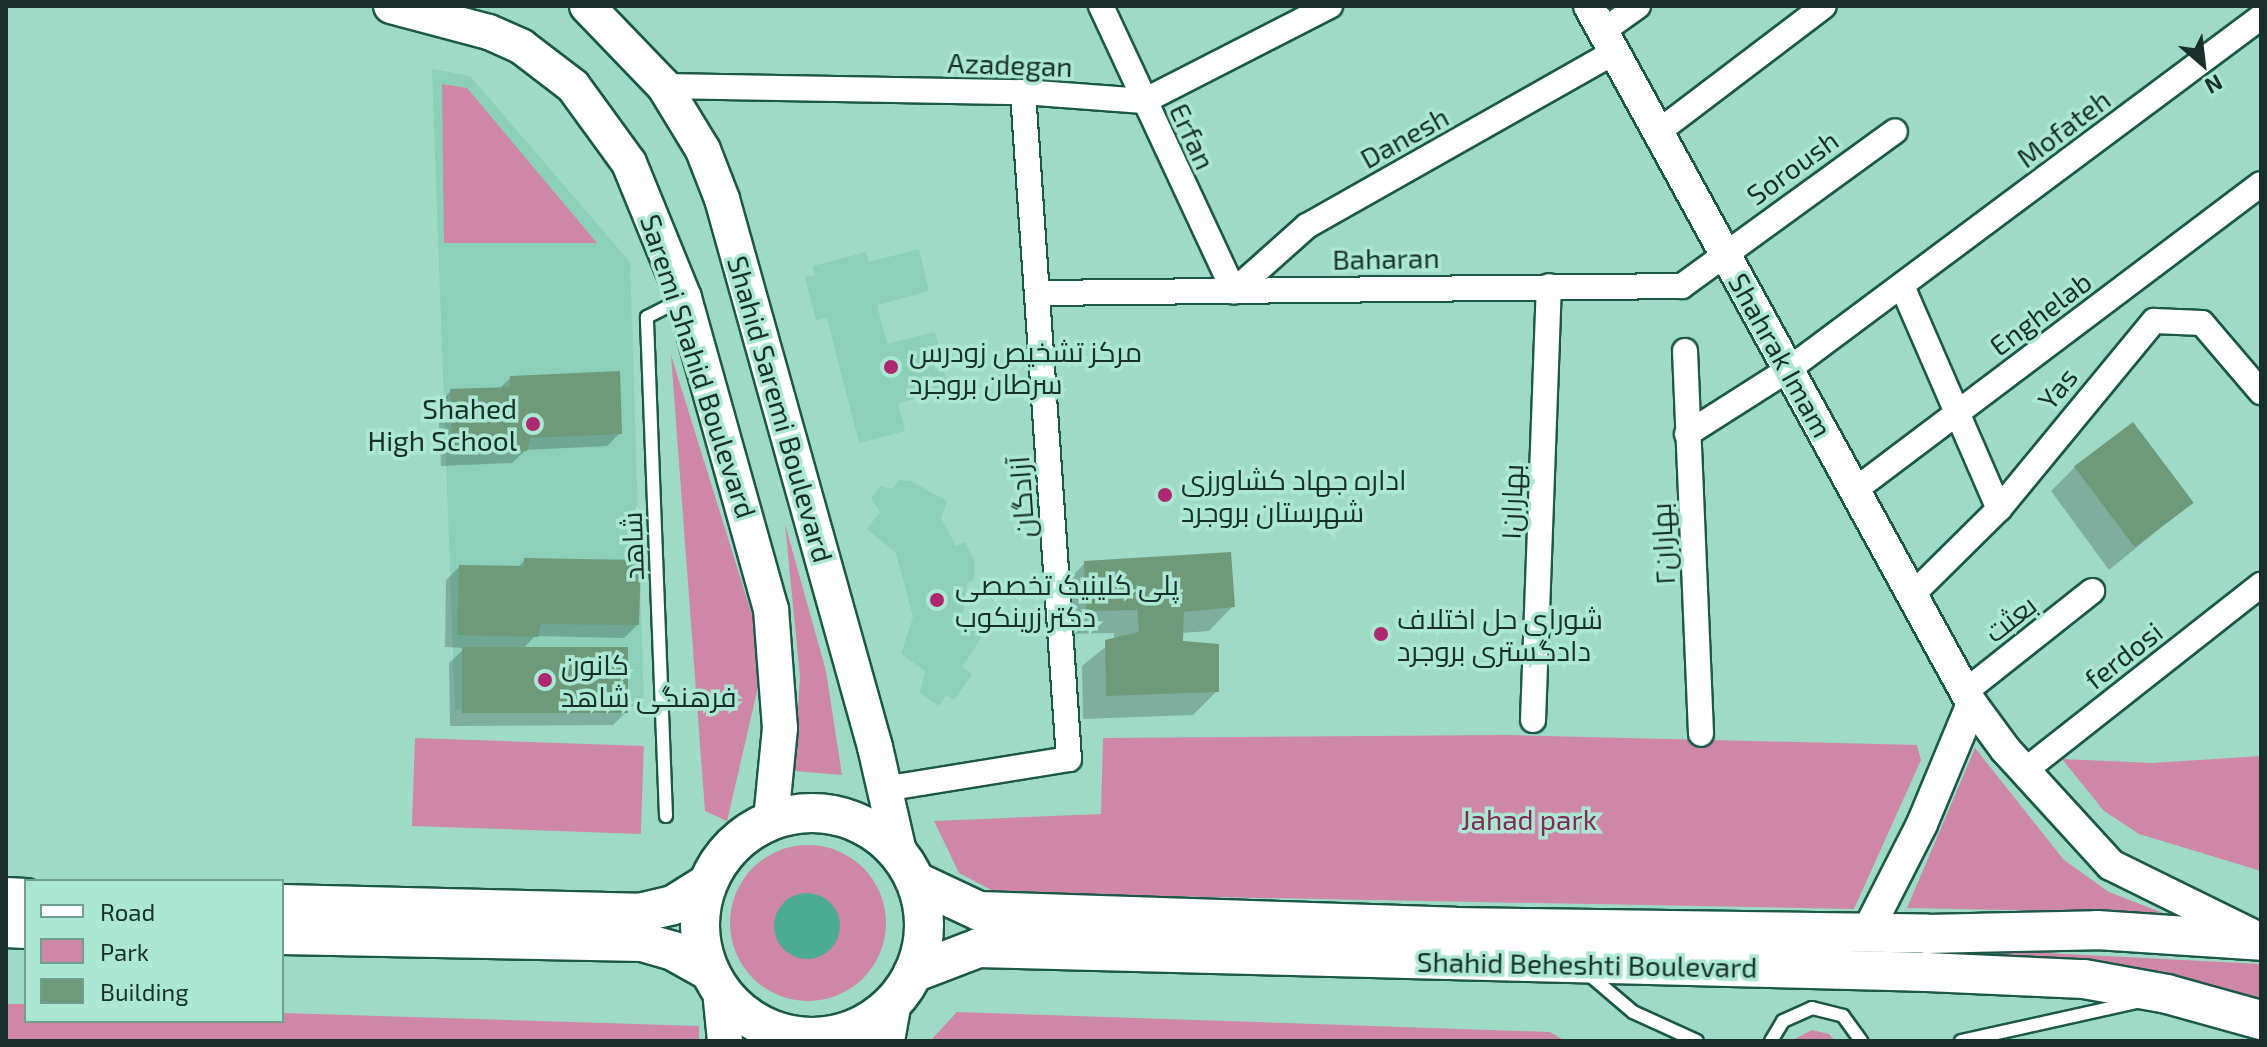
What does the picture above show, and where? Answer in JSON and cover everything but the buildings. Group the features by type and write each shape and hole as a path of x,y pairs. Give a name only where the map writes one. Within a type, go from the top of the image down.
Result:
{"main road":[{"name":"Saremi Shahid Boulevard","path":"391,6 489,32 522,47 573,86 629,163 684,298 771,609 780,728 771,820"},
{"name":"Shahid Saremi Boulevard","path":"587,6 664,86 703,150 722,199 908,867"},
{"path":"725,1041 700,913 707,884 722,857 744,835 771,820 805,812 840,815 872,829 908,867 925,934 887,1041"},
{"name":"Shahid Beheshti Boulevard","path":"908,867 979,911 1439,927 1866,934 2097,930 2261,940"},
{"path":"284,904 639,913 673,905 707,884"},
{"path":"284,935 642,942 673,951 715,980 763,1026 790,1035 846,1032 904,988"},
{"name":"Shahid Beheshti Boulevard","path":"904,988 978,948 2084,979 2171,995 2261,1020"}],"street":[{"name":"Erfan","path":"1101,6 1234,291"},
{"path":"1144,101 1330,6"},
{"name":"Danesh","path":"1234,291 1307,226 1638,6"},
{"path":"1658,132 1824,6"},
{"name":"Mofateh","path":"1687,434 1789,369 2261,17"},
{"name":"Shahrak Imam","path":"1602,30 1969,697 2023,772 2111,865 2261,940"},
{"name":"Azadegan","path":"664,86 1023,92 1144,101"},
{"name":"آزادگان","path":"884,789 1069,759 1023,92"},
{"name":"Soroush","path":"1725,253 1895,131"},
{"name":"Enghelab","path":"1855,490 2261,184"},
{"name":"Baharan","path":"1037,293 1682,286 1725,253"},
{"name":"بهاران۱","path":"1533,720 1549,286"},
{"path":"1902,286 1999,509"},
{"name":"Yas","path":"1913,594 1999,509 2154,321 2202,323 2261,392"},
{"name":"بهاران۲","path":"1685,351 1701,734"},
{"name":"ferdosi","path":"2023,772 2261,585"},
{"name":"بعثت","path":"1969,697 2092,591"},
{"path":"1866,934 1922,824 1969,697"}],"lane":[{"name":"شاهد","path":"666,816 647,317 684,298"},
{"path":"1578,964 1603,991 1633,1012 1697,1041"},
{"path":"1961,1041 2171,995"},
{"path":"1771,1041 1783,1021 1812,1008 1843,1016 1861,1041"}],"shaded area":[{"path":"432,69 470,76 630,262 644,706 455,710"},
{"name":"مرکز تشخیص زودرس سرطان بروجرد","path":"919,249 929,291 877,305 887,344 935,332 949,390 898,403 905,431 859,443 827,318 816,320 805,277 815,275 813,266 866,252 869,262"},
{"name":"پلی کلینیک تخصصی دکتر زرینکوب","path":"899,480 911,481 947,501 941,518 956,546 964,542 974,559 974,580 967,583 962,621 983,635 962,667 972,674 954,700 946,695 939,706 920,693 925,671 901,654 913,617 896,553 867,529 880,512 871,498 880,486 892,489"},
{"path":"800,893 814,893 826,898 835,907 840,926 838,939 831,950 814,959 800,959 788,954 779,945 774,933 774,919 779,907 788,898"}],"green space":[{"path":"442,84 467,88 597,243 444,243"},
{"path":"671,355 765,657 727,821 705,811"},
{"path":"785,524 826,671 842,775 794,771 800,677"},
{"name":"Jahad park","path":"1506,735 1917,745 1921,760 1854,909 997,893 959,873 934,821 1101,814 1103,738"},
{"path":"415,738 644,746 641,834 412,826"},
{"path":"1975,748 2064,860 2109,892 2163,913 1907,908"},
{"path":"2261,756 2261,871 2139,834 2104,811 2062,759 2152,763"},
{"path":"808,845 838,851 863,868 880,893 886,923 880,953 863,978 838,995 808,1001 778,995 753,978 736,953 730,923 736,893 753,868 778,851"},
{"path":"1951,948 2261,964 2261,1001 2169,979"},
{"path":"6,1004 24,1004 24,1023 284,1023 284,1013 699,1026 699,1041 6,1041"},
{"path":"957,1012 1550,1032 1565,1041 930,1041"},
{"path":"1812,1030 1829,1034 1835,1041 1791,1041"}],"place":[{"name":"مرکز تشخیص زودرس سرطان بروجرد","path":"891,367"},
{"name":"Shahed High School","path":"533,424"},
{"name":"اداره جهاد کشاورزی شهرستان بروجرد","path":"1165,495"},
{"name":"پلی کلینیک تخصصی دکتر زرینکوب","path":"937,600"},
{"name":"شورای حل اختلاف دادگستری بروجرد","path":"1381,634"},
{"name":"کانون فرهنگی شاهد","path":"545,680"}]}
